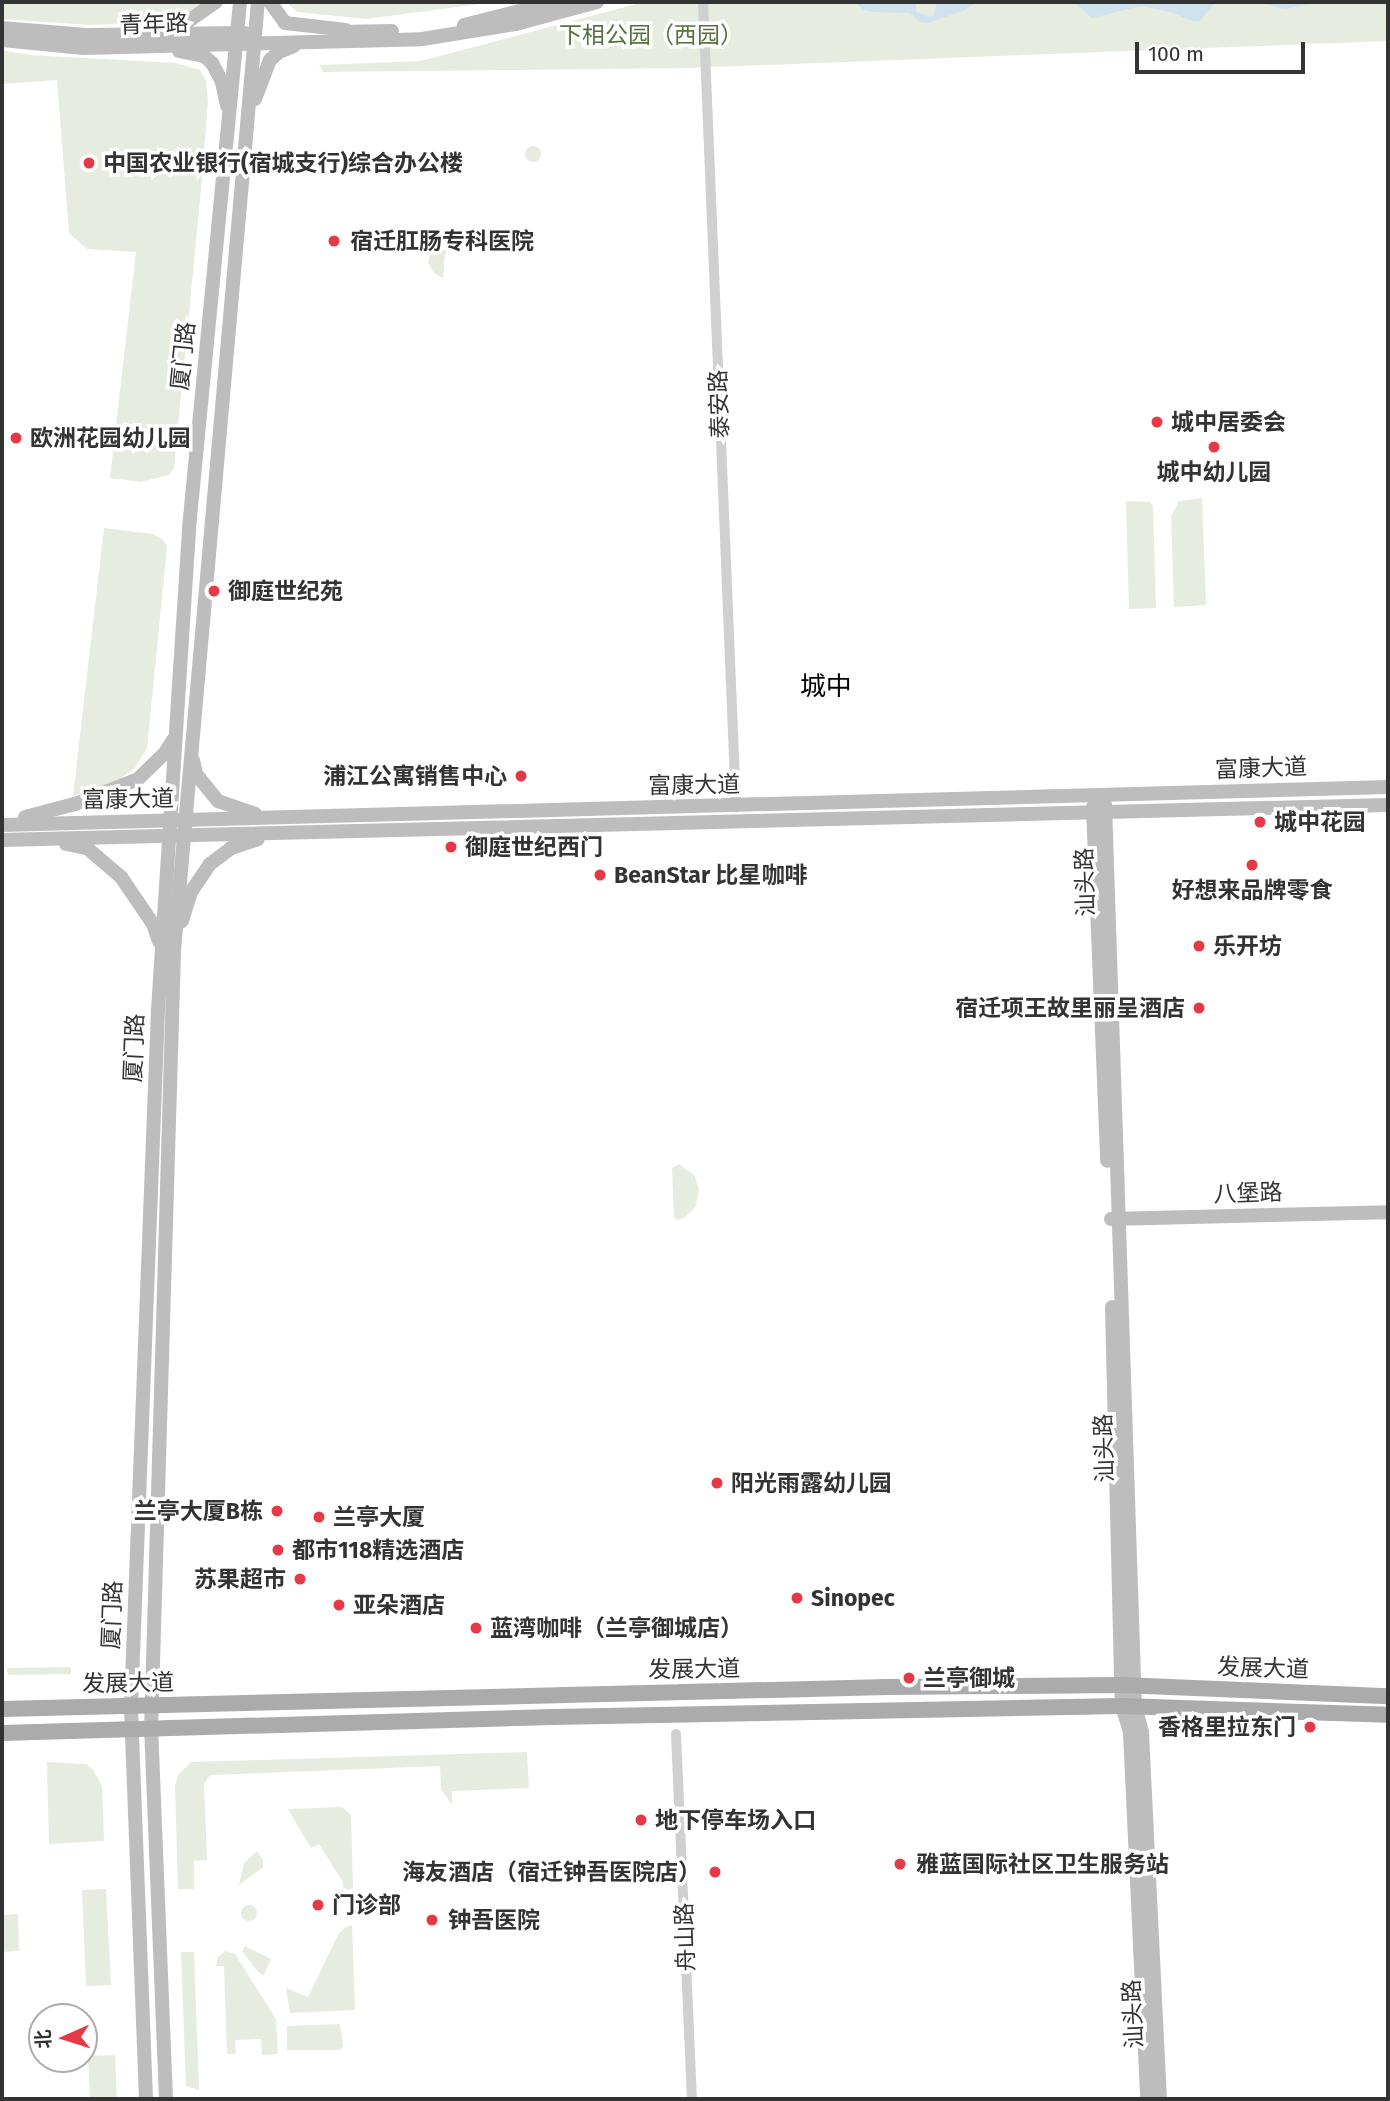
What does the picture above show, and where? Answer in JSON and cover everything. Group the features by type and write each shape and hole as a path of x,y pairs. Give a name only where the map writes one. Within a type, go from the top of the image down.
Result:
{"main road":[{"name":"发展大道","path":"2,1709 888,1687 1128,1685 1388,1696"},
{"name":"发展大道","path":"2,1733 151,1731 564,1716 1129,1706 1388,1716"}],"street":[{"path":"112,41 178,26 203,14 216,2"},
{"name":"厦门路","path":"166,2099 151,1731 168,950 168,828 189,518 240,2"},
{"name":"厦门路","path":"146,2099 131,1706 168,950 184,828 258,2"},
{"path":"270,2 285,23 365,37"},
{"name":"青年路","path":"365,37 458,26 555,2"},
{"name":"青年路","path":"2,40 51,46 112,41 475,33 597,2"},
{"name":"泰安路","path":"703,2 736,807"},
{"name":"青年路","path":"2,28 112,41"},
{"path":"246,127 263,74 279,52 312,43 365,37"},
{"path":"112,41 204,56 222,82 229,127"},
{"path":"2,824 44,814 127,785 148,771 173,739"},
{"path":"190,745 196,775 218,801 279,825"},
{"name":"富康大道","path":"2,824 184,828 736,807 1388,787"},
{"name":"汕头路","path":"1099,795 1128,1685 1147,2099"},
{"name":"富康大道","path":"279,825 1099,813 1388,804"},
{"path":"168,950 191,892 210,864 231,848 279,825"},
{"name":"富康大道","path":"2,841 168,828"},
{"path":"2,841 87,848 131,890 168,950"},
{"name":"八堡路","path":"1114,1219 1388,1212"},
{"name":"汕头路","path":"1129,1706 1142,1733 1160,2099"},
{"name":"舟山路","path":"676,1734 692,2099"}],"green space":[{"path":"2,2 205,2 199,10 171,22 90,25 2,19"},
{"path":"286,2 494,2 366,19 297,12"},
{"name":"下相公园（西园）","path":"644,2 1388,2 1388,41 689,68 323,72 319,65 421,61"},
{"path":"2,50 29,55 175,63 200,70 206,80 208,101 201,189 174,468 169,475 141,482 110,478 136,252 87,249 69,233 57,80 2,84"},
{"path":"533,146 539,148 539,160 533,162 527,160 525,154 527,148"},
{"path":"439,243 451,243 445,255 443,278 433,272 428,262 431,251"},
{"path":"1202,498 1206,605 1174,607 1171,516 1179,501"},
{"path":"1126,501 1150,502 1153,506 1156,608 1129,609"},
{"path":"104,528 153,534 163,540 167,547 147,748 135,768 115,782 73,796"},
{"path":"679,1164 694,1175 699,1189 696,1206 684,1218 677,1220 674,1217 672,1168"},
{"path":"71,1667 71,1674 8,1675 7,1668"},
{"path":"527,1752 529,1788 452,1791 452,1805 441,1789 440,1766 210,1775 204,1784 207,1860 194,1861 194,1889 178,1889 175,1786 178,1775 191,1762"},
{"path":"47,1762 86,1764 94,1771 102,1786 104,1841 49,1844"},
{"path":"342,1807 351,1815 353,1888 348,1890 343,1887 343,1882 319,1844 311,1848 288,1809"},
{"path":"257,1851 263,1860 263,1867 239,1885 244,1863"},
{"path":"106,1889 111,1985 86,1986 82,1890"},
{"path":"246,1905 252,1905 257,1913 255,1919 246,1921 241,1916 241,1910"},
{"path":"18,1914 19,1951 2,1952 2,1915"},
{"path":"352,1925 355,2010 290,2013 286,1988 308,1997 338,1935 345,1927"},
{"path":"245,1946 271,1959 264,1975 259,1973 242,1951"},
{"path":"225,1951 235,1954 276,2019 278,2054 262,2055 261,2039 235,2040 236,2054 227,2054 224,1966 216,1966 218,1957"},
{"path":"181,1952 194,1952 199,2090 186,2086"},
{"path":"340,2024 343,2046 340,2050 287,2050 287,2026"},
{"path":"115,2055 117,2099 90,2099 89,2073 98,2073 98,2056"}],"water":[{"path":"854,2 915,2 917,12 929,17 934,15 937,2 977,2 963,11 928,23 919,22 910,13 864,10"},
{"path":"1074,2 1215,2 1200,21 1194,22 1171,12 1141,6 1092,18"},
{"path":"1259,2 1319,2 1285,9"}],"place":[{"name":"中国农业银行(宿城支行)综合办公楼","path":"89,163"},
{"name":"宿迁肛肠专科医院","path":"334,241"},
{"name":"城中居委会","path":"1157,422"},
{"name":"欧洲花园幼儿园","path":"16,438"},
{"name":"城中幼儿园","path":"1214,447"},
{"name":"御庭世纪苑","path":"214,591"},
{"name":"浦江公寓销售中心","path":"521,776"},
{"name":"城中花园","path":"1260,822"},
{"name":"御庭世纪西门","path":"451,847"},
{"name":"好想来品牌零食","path":"1252,865"},
{"name":"BeanStar 比星咖啡","path":"600,875"},
{"name":"乐开坊","path":"1199,946"},
{"name":"宿迁项王故里丽呈酒店","path":"1199,1008"},
{"name":"阳光雨露幼儿园","path":"717,1483"},
{"name":"兰亭大厦B栋","path":"277,1511"},
{"name":"兰亭大厦","path":"319,1517"},
{"name":"都市118精选酒店","path":"278,1550"},
{"name":"苏果超市","path":"300,1579"},
{"name":"Sinopec","path":"797,1598"},
{"name":"亚朵酒店","path":"339,1605"},
{"name":"蓝湾咖啡（兰亭御城店）","path":"476,1628"},
{"name":"兰亭御城","path":"909,1678"},
{"name":"香格里拉东门","path":"1310,1727"},
{"name":"地下停车场入口","path":"641,1820"},
{"name":"雅蓝国际社区卫生服务站","path":"900,1864"},
{"name":"海友酒店（宿迁钟吾医院店）","path":"715,1872"},
{"name":"门诊部","path":"318,1905"},
{"name":"钟吾医院","path":"432,1920"}],"district":[{"name":"城中","path":"826,687"}]}
